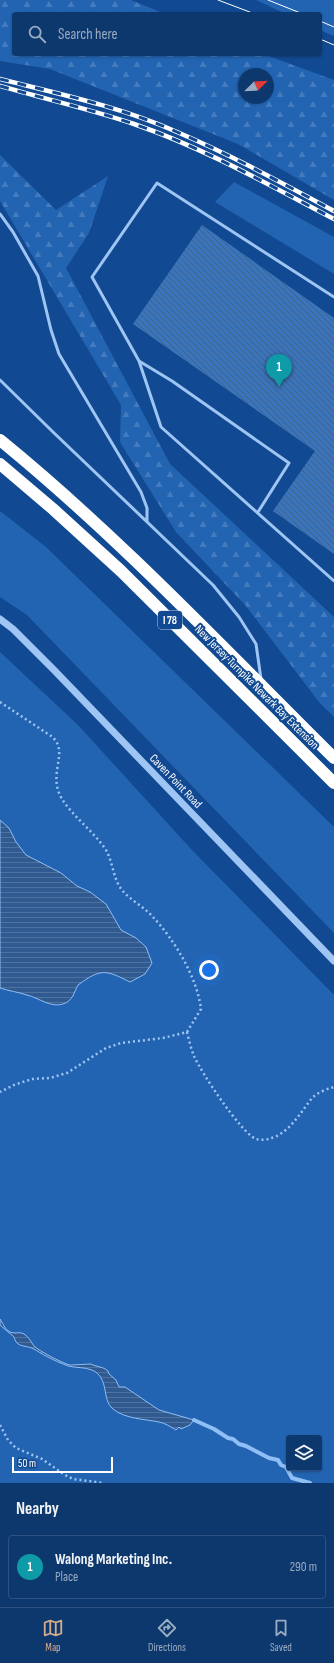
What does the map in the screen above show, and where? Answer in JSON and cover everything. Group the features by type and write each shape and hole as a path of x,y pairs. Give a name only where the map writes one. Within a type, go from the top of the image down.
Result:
{"highway":[{"name":"New Jersey Turnpike Newark Bay Extension","path":"0,440 114,540 334,758"},
{"name":"New Jersey Turnpike Newark Bay Extension","path":"2,466 121,571 334,783"}],"street":[{"name":"Caven Point Road","path":"0,619 13,629 54,670 334,961"}],"lane":[{"path":"334,298 157,183 92,277 139,361 161,427 334,581"},
{"path":"0,214 13,232 38,276 51,330 59,354 141,492 147,508 147,521"},
{"path":"139,361 172,381 289,463 258,512"},
{"path":"0,380 213,585 239,617 256,644 262,687"}],"path":[{"path":"0,702 51,736 57,742 59,750 56,783 63,801 100,842 107,852 121,889 152,916 185,962 195,987 201,1009 187,1032 163,1038 121,1043 106,1048 67,1073 14,1085 0,1093"},
{"path":"187,1032 194,1056 205,1075 226,1107 256,1138 265,1140 277,1136 291,1126 313,1097 334,1087"},
{"path":"0,1426 8,1440 22,1452 42,1459 73,1479 104,1483"}],"green space":[{"path":"0,0 131,0 160,12 12,12 12,56 268,56 334,80 334,200 238,144 50,69 0,61"},
{"path":"256,0 334,0 334,36 322,31 322,12 282,12"},
{"path":"0,155 56,210 108,176 89,233 66,268 170,464 334,617 334,717 319,702 246,606 176,532 120,442 121,405 0,201"},
{"path":"234,182 334,237 334,274 215,202"},
{"path":"0,511 46,547 334,827 334,933 27,615 0,597"},
{"path":"0,652 78,725 191,849 334,995 334,1483 0,1483"}],"shaded area":[{"path":"0,820 9,828 16,842 26,855 61,873 77,886 90,892 106,904 121,930 136,938 146,947 152,963 145,974 130,982 109,973 98,973 78,985 69,1001 58,1005 50,1004 32,996 0,988"},
{"path":"0,1319 9,1332 24,1334 29,1338 34,1346 52,1357 70,1365 91,1364 104,1368 116,1380 119,1387 125,1387 159,1410 194,1420 190,1425 181,1429 179,1427 176,1430 161,1423 123,1415 109,1405 103,1383 98,1374 89,1369 68,1366 32,1348 19,1344 16,1342 14,1337 0,1325"}],"building":[{"path":"202,225 334,318 334,554 273,511 315,451 133,324"}],"waterway":[{"path":"194,1420 214,1429 228,1438 233,1439 239,1444 269,1458 278,1460 281,1465 286,1467 292,1478 310,1483"}],"tram line":[{"path":"218,0 250,12"},
{"path":"268,0 298,12"},
{"path":"322,22 334,27"},
{"path":"322,40 334,45"}],"railway":[{"path":"0,79 112,108 156,123 237,160 334,211"},
{"path":"0,86 134,124 186,144 261,180 334,219"}],"place":[{"name":"Walong Marketing Inc.","path":"279,387"}]}
